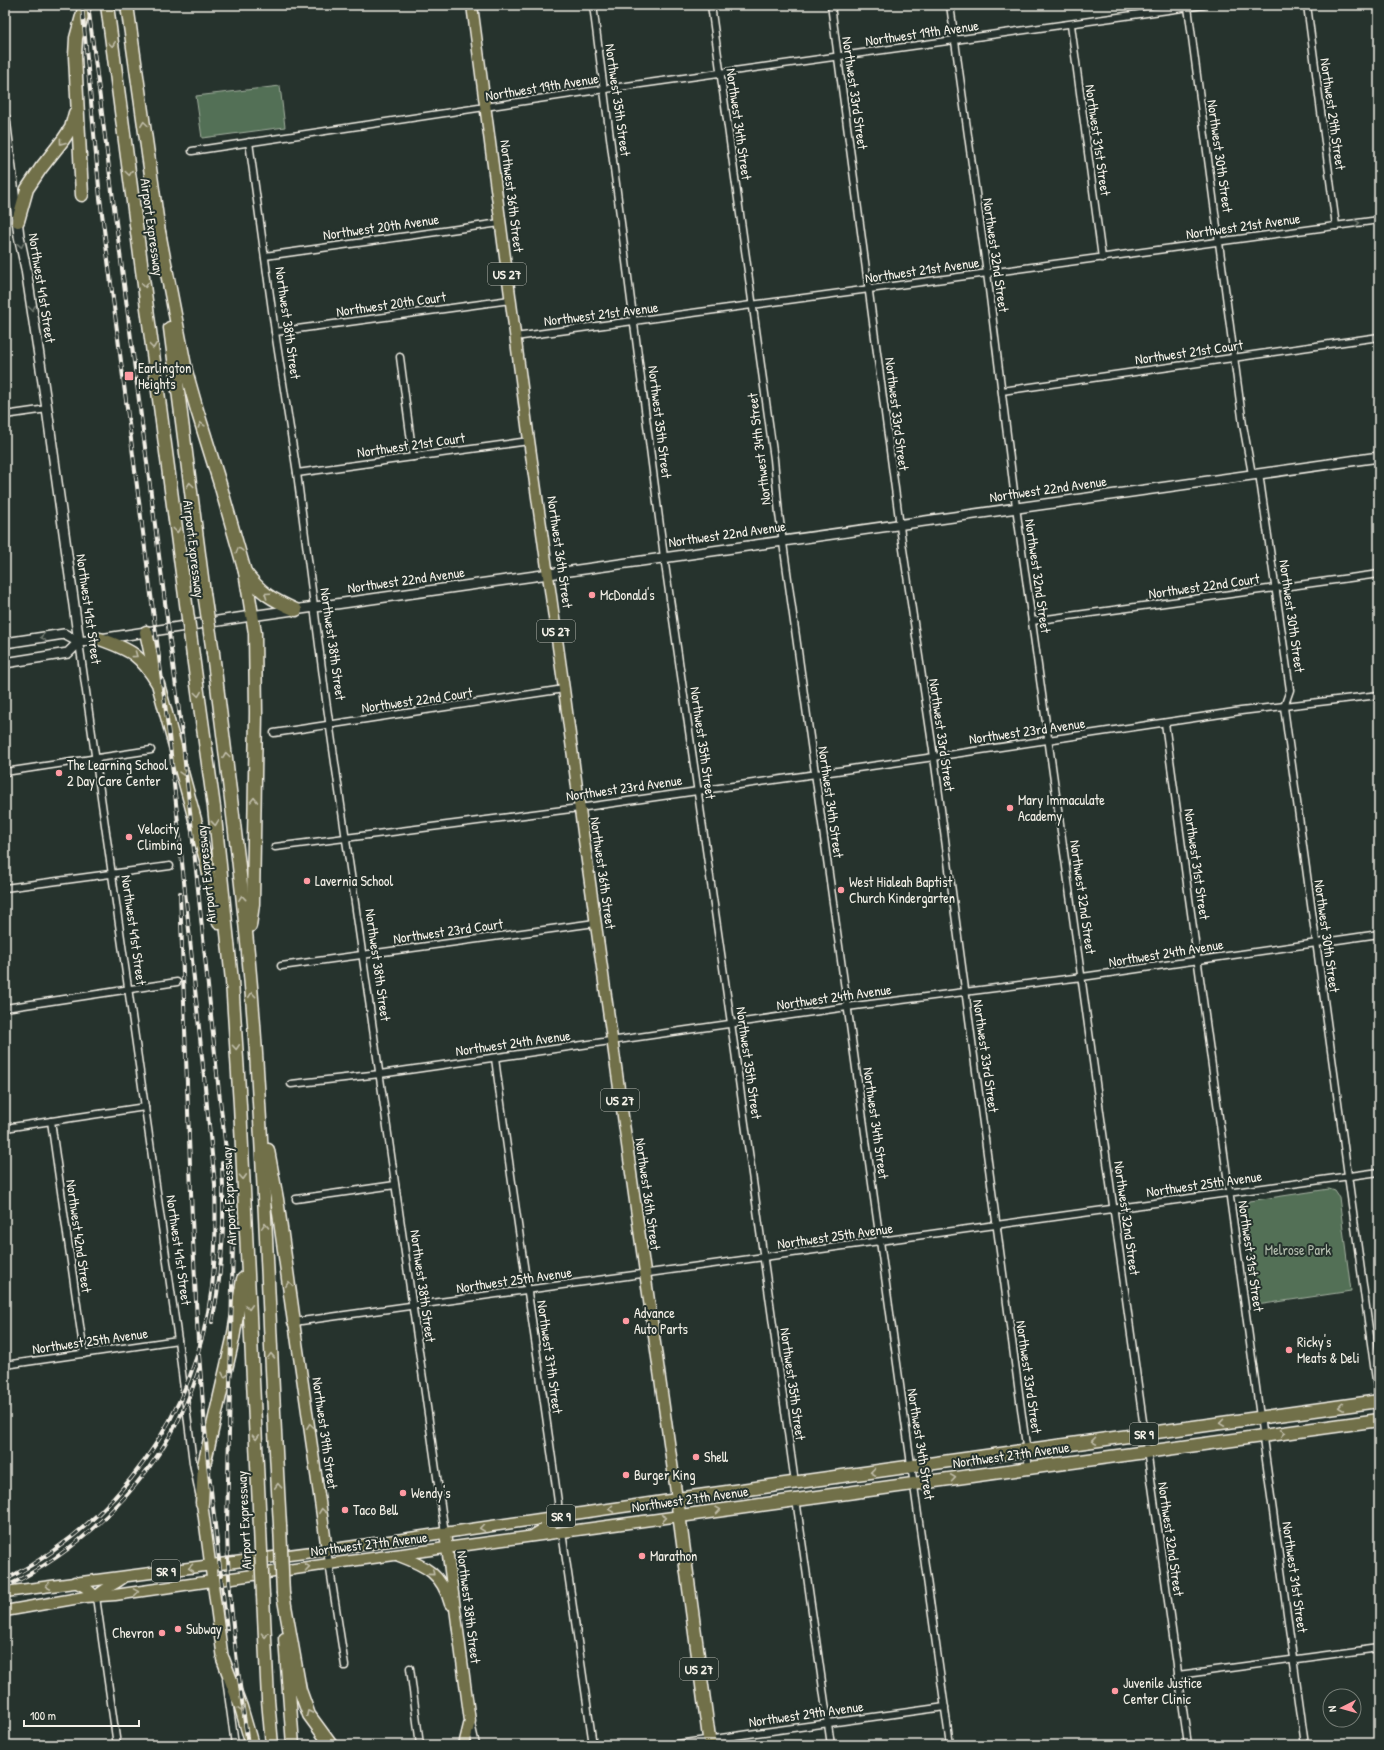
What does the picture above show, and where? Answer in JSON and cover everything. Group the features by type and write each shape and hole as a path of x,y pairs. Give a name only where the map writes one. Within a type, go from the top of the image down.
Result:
{"highway":[{"path":"82,195 76,38 85,5"},
{"name":"Airport Expressway","path":"107,5 214,807 232,981 240,1104 268,1700 272,1745"},
{"name":"Airport Expressway","path":"127,5 159,232 248,951 260,1106 272,1390 288,1696 293,1745"},
{"path":"18,221 27,189 40,168 71,128 75,112 77,92"},
{"path":"159,232 186,371 196,410 220,484 245,572 255,633 256,713 253,904 248,951"},
{"path":"245,572 264,593 275,601 296,610"},
{"path":"146,632 158,684 206,860 232,981"},
{"path":"100,639 123,647 137,656 144,662 158,684"},
{"path":"260,1106 277,1199 294,1322"},
{"path":"202,1503 204,1465 233,1339 246,1254"},
{"name":"Northwest 27th Avenue","path":"677,1499 1379,1402"},
{"name":"Northwest 27th Avenue","path":"680,1516 1379,1420"},
{"path":"796,1499 801,1486 808,1481"},
{"name":"Northwest 36th Street","path":"677,1499 710,1742"},
{"path":"283,1594 300,1690 309,1715 331,1745"},
{"path":"223,1659 252,1745"}],"main road":[{"name":"Northwest 36th Street","path":"472,5 510,300 579,808 677,1499"},
{"name":"Northwest 41st Street","path":"5,118 9,179 18,221 47,409 79,642"},
{"name":"Northwest 22nd Avenue","path":"5,663 68,653 79,642 251,616 1379,457"},
{"path":"5,643 64,634 79,642"},
{"name":"Northwest 39th Street","path":"294,1322 327,1550"},
{"name":"Northwest 27th Avenue","path":"5,1592 327,1550 677,1499"},
{"name":"Northwest 41st Street","path":"202,1503 223,1659"},
{"name":"Northwest 27th Avenue","path":"5,1611 85,1597 680,1516"},
{"path":"533,1536 545,1527 554,1524 558,1517"},
{"name":"Northwest 38th Street","path":"445,1533 454,1593 456,1626 470,1721 464,1745"},
{"path":"398,1555 427,1568 439,1579 448,1596 456,1626"},
{"path":"75,1582 85,1587 96,1596 104,1588 115,1584 124,1576"}],"street":[{"name":"Northwest 35th Street","path":"593,5 635,322 664,557 732,1023 795,1483"},
{"name":"Northwest 34th Street","path":"711,5 774,459 782,540 915,1483 950,1745"},
{"name":"Northwest 33rd Street","path":"831,5 839,56 899,524 934,757 1029,1468"},
{"name":"Northwest 32nd Street","path":"950,5 987,273 1016,507 1188,1745"},
{"name":"Northwest 19th Avenue","path":"192,150 485,108 605,89 1071,25 1204,5"},
{"name":"Northwest 29th Street","path":"1307,5 1336,226"},
{"name":"Northwest 30th Street","path":"1188,7 1243,425 1256,474 1277,588 1290,690 1284,706 1379,1402"},
{"name":"Northwest 31st Street","path":"1071,25 1102,258"},
{"name":"Northwest 38th Street","path":"249,142 275,332 297,473 362,956 445,1533"},
{"name":"Northwest 21st Avenue","path":"515,337 635,322 1379,220"},
{"name":"Northwest 20th Avenue","path":"265,256 500,223"},
{"name":"Northwest 20th Court","path":"275,332 510,300"},
{"name":"Northwest 21st Court","path":"1002,391 1379,337"},
{"path":"400,357 413,457"},
{"path":"5,415 47,409"},
{"name":"Northwest 21st Court","path":"297,473 529,441"},
{"name":"Northwest 22nd Court","path":"1032,621 1379,574"},
{"name":"Northwest 41st Street","path":"79,642 178,1340 193,1463 196,1484 202,1503"},
{"name":"Northwest 22nd Court","path":"274,733 564,689"},
{"name":"Northwest 23rd Avenue","path":"275,847 579,808 1241,711 1379,695"},
{"name":"Northwest 31st Street","path":"1165,723 1199,960 1305,1745"},
{"path":"5,772 151,750"},
{"path":"5,888 170,866"},
{"name":"Northwest 23rd Court","path":"281,966 595,923"},
{"name":"Northwest 24th Avenue","path":"291,1084 380,1074 732,1023 1082,977 1379,934"},
{"path":"5,1008 177,982"},
{"name":"Northwest 37th Street","path":"494,1058 558,1502 558,1517"},
{"path":"5,1128 145,1107"},
{"name":"Northwest 42nd Street","path":"51,1121 84,1354"},
{"name":"Northwest 25th Avenue","path":"294,1322 412,1307 528,1289 880,1242 1379,1172"},
{"path":"296,1199 395,1185"},
{"name":"Northwest 25th Avenue","path":"5,1366 178,1340"},
{"path":"796,1499 831,1745"},
{"path":"562,1532 592,1745"},
{"name":"Northwest 39th Street","path":"327,1550 345,1666"},
{"path":"96,1596 117,1745"},
{"path":"1178,1675 1379,1648"},
{"name":"Northwest 41st Street","path":"223,1659 235,1745"},
{"path":"410,1668 420,1745"},
{"name":"Northwest 29th Avenue","path":"670,1745 710,1742 828,1723 945,1707"},
{"name":"Northwest 38th Street","path":"470,1721 476,1745"}],"green space":[{"path":"280,86 285,127 202,138 196,96"},
{"name":"Melrose Park","path":"1329,1189 1335,1191 1339,1197 1351,1291 1257,1305 1244,1208 1249,1201"}],"railway":[{"path":"5,1580 46,1556 83,1527 117,1495 145,1460 169,1421 189,1379 203,1334 212,1287 215,1249 215,1184 169,735 100,198 82,5"},
{"path":"88,5 182,734 218,1083 230,1183 233,1240 227,1528 229,1583 234,1637 248,1745"},
{"path":"180,893 198,1341"},
{"path":"212,1322 221,1263 223,1223 222,1163"},
{"path":"199,1355 208,1464 227,1629"},
{"path":"5,1587 38,1569 69,1548 98,1524 124,1498 148,1468 169,1437 186,1404 199,1369"}],"place":[{"name":"Earlington Heights","path":"129,376"},
{"name":"McDonald's","path":"592,595"},
{"name":"The Learning School 2 Day Care Center","path":"59,773"},
{"name":"Mary Immaculate Academy","path":"1010,808"},
{"name":"Velocity Climbing","path":"129,837"},
{"name":"Lavernia School","path":"307,881"},
{"name":"West Hialeah Baptist Church Kindergarten","path":"841,890"},
{"name":"Advance Auto Parts","path":"626,1321"},
{"name":"Ricky's Meats & Deli","path":"1289,1350"},
{"name":"Shell","path":"696,1457"},
{"name":"Burger King","path":"626,1475"},
{"name":"Wendy's","path":"403,1493"},
{"name":"Taco Bell","path":"345,1510"},
{"name":"Marathon","path":"642,1556"},
{"name":"Subway","path":"178,1629"},
{"name":"Chevron","path":"162,1633"},
{"name":"Juvenile Justice Center Clinic","path":"1115,1691"}]}
